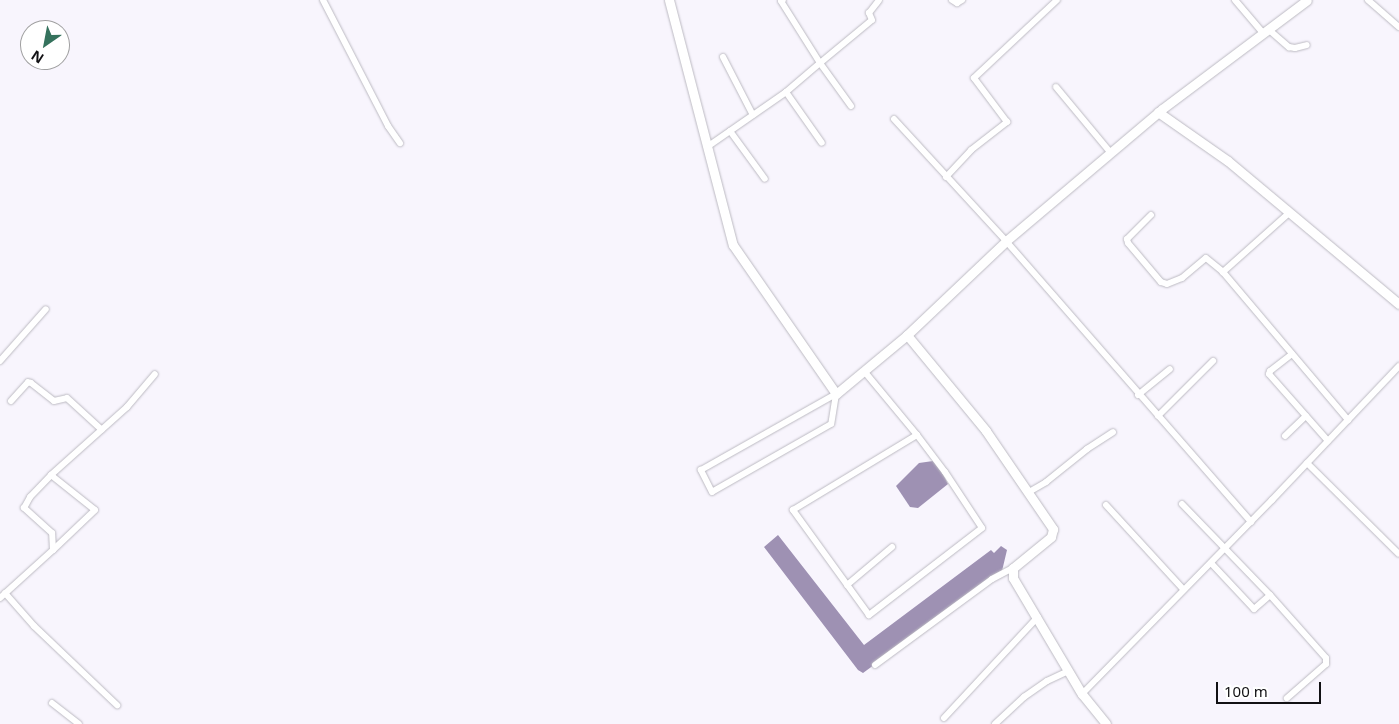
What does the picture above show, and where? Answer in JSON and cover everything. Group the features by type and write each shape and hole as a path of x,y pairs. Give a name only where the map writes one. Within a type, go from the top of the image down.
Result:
{"street":[{"path":"323,0 388,126 400,143"},
{"path":"669,0 733,245 836,394 831,424 712,492 701,470 836,394 907,335 1006,242 1110,152 1158,112 1307,0"},
{"path":"783,0 781,1 820,63 851,106"},
{"path":"707,147 786,92 872,20 869,13 879,0"},
{"path":"952,0 957,3 962,0"},
{"path":"946,177 971,150 1007,122 974,78 1057,0"},
{"path":"1236,0 1266,31 1289,47 1295,48 1307,45"},
{"path":"1368,0 1399,27"},
{"path":"724,57 753,115"},
{"path":"1056,87 1110,152"},
{"path":"786,92 822,143"},
{"path":"1158,112 1228,161 1399,304"},
{"path":"894,119 1006,242 1251,522"},
{"path":"730,131 765,179"},
{"path":"1223,272 1289,213"},
{"path":"1151,215 1127,239 1128,243 1161,282 1167,284 1182,278 1206,258 1223,272 1348,420"},
{"path":"0,361 46,309"},
{"path":"875,665 992,579 1013,568 1051,537 1053,529 980,424 907,335"},
{"path":"1292,354 1270,370 1269,374 1328,441"},
{"path":"1158,416 1213,362"},
{"path":"1082,694 1183,589 1251,522 1399,366"},
{"path":"1138,395 1170,369"},
{"path":"864,371 917,435 982,528 869,615 793,510 917,435"},
{"path":"54,550 52,533 24,508 30,497 51,475 127,407 155,374"},
{"path":"11,400 28,382 54,401 67,398 102,430"},
{"path":"1285,436 1306,416"},
{"path":"1029,492 1046,482 1086,449 1113,432"},
{"path":"1307,463 1399,554"},
{"path":"51,475 95,510 3,596 117,705"},
{"path":"1182,504 1270,595 1327,661 1287,698"},
{"path":"1106,505 1183,589"},
{"path":"847,585 892,547"},
{"path":"1211,563 1254,609 1270,595"},
{"path":"1013,568 1013,578 1038,617 1068,671 1082,694 1106,724"},
{"path":"944,718 1038,617"},
{"path":"995,724 1024,697 1047,681 1068,671"},
{"path":"52,703 79,724"}],"shaded area":[{"path":"933,461 942,472 948,484 918,508 910,507 896,486 919,463"},
{"path":"778,535 864,645 991,550 994,553 1001,546 1007,550 1002,571 863,673 858,670 764,547"}]}
